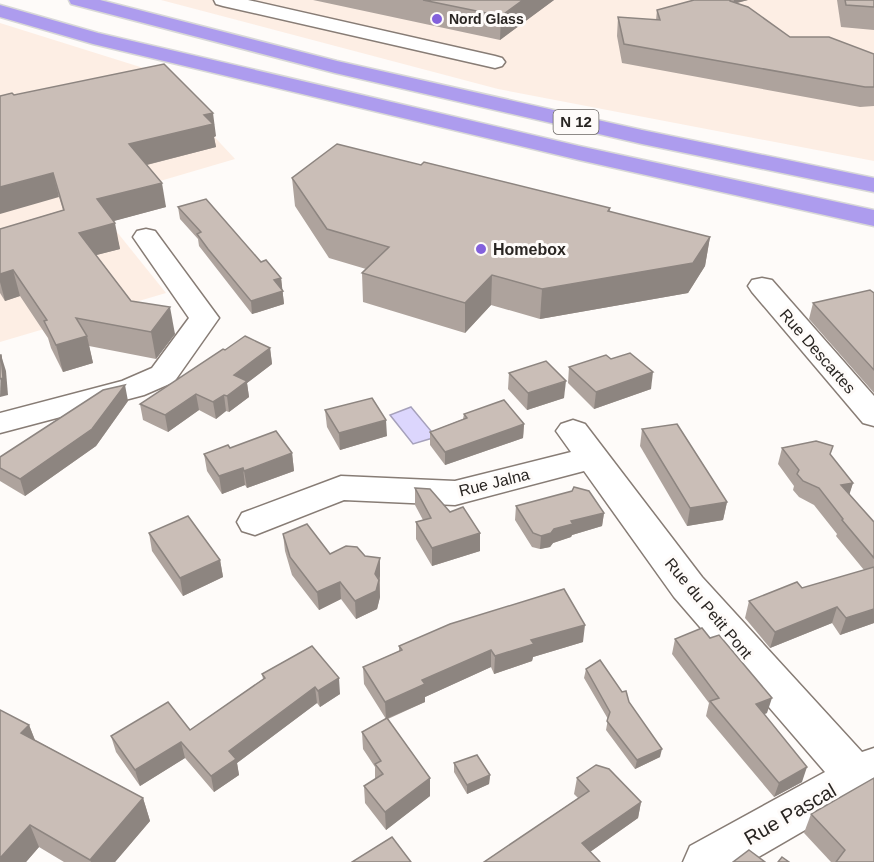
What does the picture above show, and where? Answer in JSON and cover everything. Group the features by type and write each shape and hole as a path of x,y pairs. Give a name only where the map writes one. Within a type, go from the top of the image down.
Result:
{"highway":[{"name":"N 12","path":"78,0 279,53 642,137 874,185"},
{"name":"N 12","path":"0,11 93,38 579,153 874,218"},
{"path":"279,53 335,59 465,84 532,101 874,171"},
{"path":"579,153 616,171 874,230"}],"street":[{"path":"224,0 495,62"},
{"path":"0,423 133,388 163,375 204,318 146,237"},
{"name":"Rue Descartes","path":"762,286 874,416"},
{"name":"Rue Jalna","path":"255,522 341,488 455,493 583,444"},
{"name":"Rue du Petit Pont","path":"583,444 688,587 865,772"},
{"name":"Rue Pascal","path":"707,862 865,772"}],"shaded area":[{"path":"161,0 874,0 874,161 498,89"},
{"path":"0,23 153,71 235,159 92,201 166,293 0,342"},
{"path":"411,407 436,437 413,444 390,415"}],"building":[{"path":"423,0 523,0 501,16"},
{"path":"694,0 730,0 748,7 790,37 829,37 874,54 874,87 624,44 618,17 660,20 657,10"},
{"path":"845,0 874,0 874,7 846,5"},
{"path":"164,64 213,113 204,115 213,124 129,144 162,183 97,199 115,223 79,233 131,301 170,307 151,332 76,318 87,336 56,345 44,321 47,320 13,270 0,274 0,229 64,210 53,173 0,187 0,96"},
{"name":"Homebox","path":"337,144 421,165 424,162 610,208 608,211 710,237 693,263 542,289 492,275 465,303 362,273 389,247 327,229 292,178"},
{"path":"206,199 261,262 266,260 281,278 274,280 283,291 251,301 197,234 201,232 178,207"},
{"path":"870,290 874,293 874,370 813,303"},
{"path":"245,336 270,348 234,375 247,381 227,396 224,395 213,402 196,394 165,415 140,404 223,349 225,350"},
{"path":"630,353 653,372 596,392 569,367 606,355 611,359"},
{"path":"0,355 3,378 0,379"},
{"path":"546,361 566,381 528,393 509,373"},
{"path":"125,385 92,429 20,479 0,468 0,457 103,390"},
{"path":"372,398 386,420 339,433 325,410"},
{"path":"504,400 524,424 445,452 430,432 467,418 464,414"},
{"path":"677,424 727,502 690,508 642,429"},
{"path":"276,431 292,453 244,471 243,468 219,476 204,454 228,445 230,448"},
{"path":"816,441 833,446 830,454 853,483 841,485 874,522 874,558 819,488 803,481 797,474 799,470 782,448"},
{"path":"574,487 589,491 604,513 571,521 573,524 554,529 551,533 541,536 533,533 516,506 572,491"},
{"path":"415,488 430,489 450,512 463,507 480,533 432,548 416,522 431,518"},
{"path":"188,516 220,560 180,578 149,533"},
{"path":"307,524 330,554 346,546 357,547 365,556 380,558 375,574 379,580 376,591 355,601 340,582 317,592 290,557 283,534"},
{"path":"874,567 874,609 846,618 837,607 775,632 749,601 797,582 802,588"},
{"path":"564,589 585,625 531,640 534,644 495,656 491,650 422,680 425,684 385,702 363,667 402,650 399,646 450,624"},
{"path":"702,628 710,638 719,635 772,698 756,704 807,767 779,783 710,701 719,698 675,639"},
{"path":"312,646 339,678 318,691 315,687 229,751 236,759 211,776 181,742 135,770 111,736 168,702 190,730 265,678 262,674"},
{"path":"600,660 622,692 626,691 629,702 662,749 637,760 607,721 610,712 586,669"},
{"path":"0,710 29,725 21,733 143,798 90,860 30,825 0,858"},
{"path":"387,718 430,778 385,812 364,786 383,774 375,764 381,761 362,732"},
{"path":"477,755 490,775 467,785 454,763"},
{"path":"596,765 609,769 641,802 582,843 600,862 484,862 589,791 577,778"},
{"path":"874,778 874,862 836,862 845,850 811,814"},
{"path":"392,837 411,862 352,862"},
{"path":"749,850 765,862 733,862"},
{"path":"782,857 789,862 778,862"}],"place":[{"name":"Nord Glass","path":"437,19"},
{"name":"Homebox","path":"481,249"}]}
